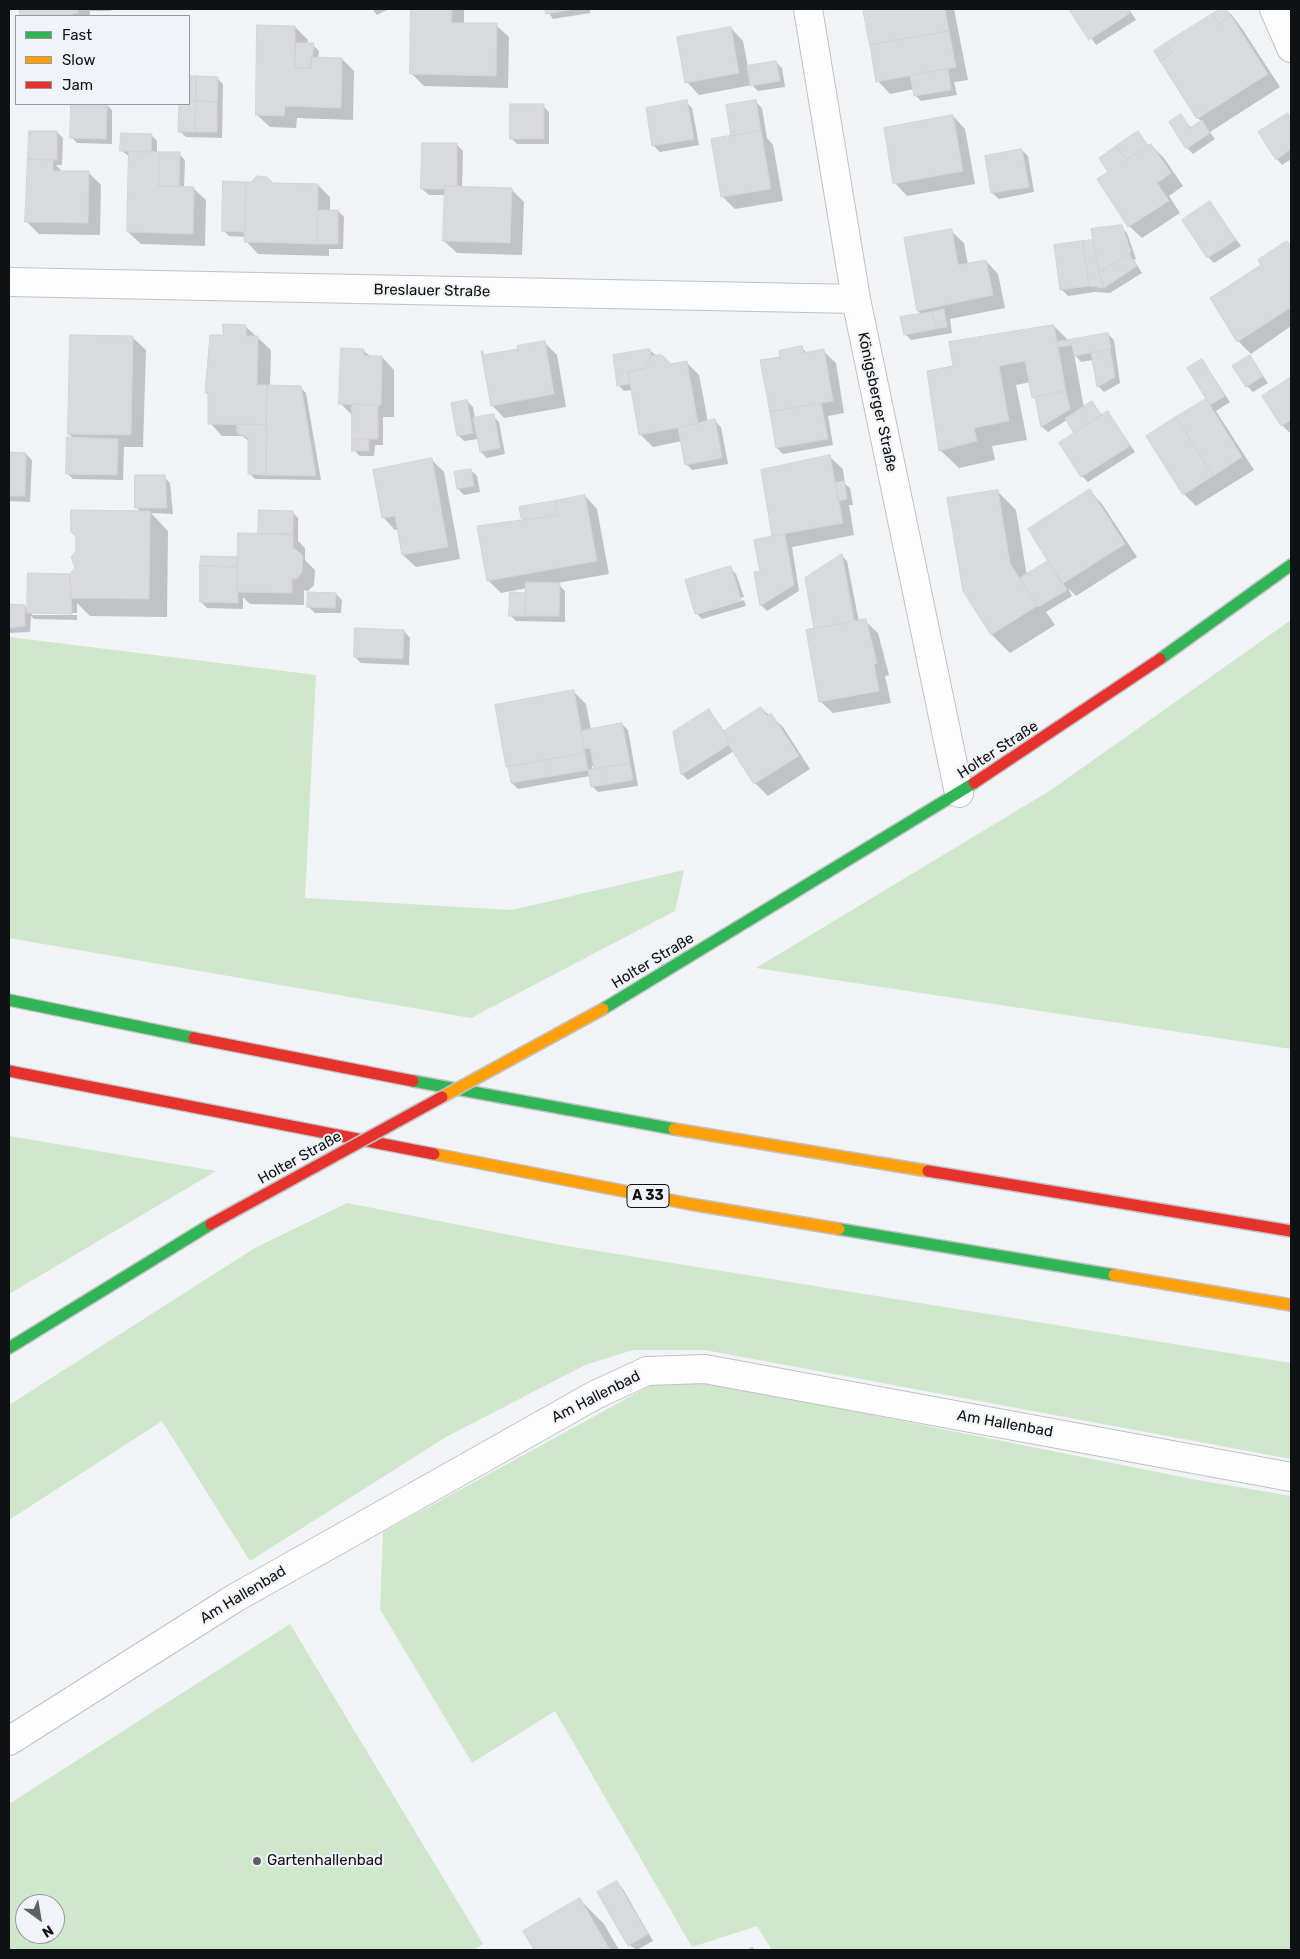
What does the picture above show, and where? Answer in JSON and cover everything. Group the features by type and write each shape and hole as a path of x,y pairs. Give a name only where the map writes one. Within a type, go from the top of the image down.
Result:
{"main road":[{"name":"Holter Straße","path":"9,1348 211,1224 603,1009 959,793 1110,694 1291,565"},
{"path":"9,1000 300,1060 685,1131 1291,1231"},
{"name":"A 33","path":"9,1071 690,1204 1291,1305"}],"street":[{"name":"Königsberger Straße","path":"808,9 856,300 959,793"},
{"path":"1274,9 1291,48"},
{"name":"Breslauer Straße","path":"9,282 856,300"},
{"name":"Am Hallenbad","path":"9,1741 252,1588 594,1395 647,1371 705,1369 1291,1477"}],"green space":[{"path":"1291,620 1291,1049 756,968 1051,790"},
{"path":"9,637 316,675 305,898 512,910 684,870 675,911 471,1018 9,938"},
{"path":"9,1136 216,1171 9,1294"},
{"path":"347,1203 561,1245 1291,1363 1291,1459 705,1350 633,1350 585,1365 446,1437 250,1561 162,1421 9,1520 9,1405 255,1248"},
{"path":"655,1383 712,1383 1197,1480 1291,1496 1291,1950 772,1950 757,1926 692,1947 555,1711 472,1763 380,1609 383,1532"},
{"path":"290,1624 483,1944 473,1950 9,1950 9,1804"}],"building":[{"path":"20,9 78,9 78,13 73,13 73,15 20,15"},
{"path":"411,9 452,9 451,23 497,23 496,76 410,74"},
{"path":"545,9 575,9 546,14"},
{"path":"863,9 945,9 949,31 870,45"},
{"path":"1069,9 1128,9 1130,13 1089,40"},
{"path":"1221,9 1226,9 1231,16 1219,24 1212,14"},
{"path":"1212,14 1219,24 1231,16 1268,74 1197,119 1160,61 1172,53 1166,43"},
{"path":"257,25 295,26 295,68 311,68 311,57 342,58 341,108 285,106 284,116 256,115"},
{"path":"731,27 739,73 685,83 677,37"},
{"path":"949,31 956,67 876,82 870,45"},
{"path":"296,43 314,43 311,68 295,68"},
{"path":"1166,43 1172,53 1160,61 1154,51"},
{"path":"776,61 780,81 750,86 747,66"},
{"path":"948,69 951,90 914,96 910,76"},
{"path":"190,76 196,76 196,101 190,101"},
{"path":"196,76 218,77 217,102 196,101"},
{"path":"687,100 694,139 652,146 646,108"},
{"path":"756,100 761,131 731,136 726,105"},
{"path":"190,101 196,101 195,132 178,132 179,105 190,105"},
{"path":"196,101 217,102 217,132 195,132"},
{"path":"510,104 544,104 544,139 510,139"},
{"path":"71,105 107,105 106,139 70,138"},
{"path":"1288,113 1291,119 1291,149 1276,160 1258,132"},
{"path":"1181,114 1190,128 1202,120 1210,133 1186,149 1169,122"},
{"path":"953,115 963,171 893,184 884,128"},
{"path":"29,131 57,131 57,160 28,159"},
{"path":"761,131 771,189 721,197 711,139"},
{"path":"1138,131 1148,146 1126,160 1116,146"},
{"path":"121,133 152,134 151,152 120,151"},
{"path":"422,143 457,143 457,186 445,186 444,189 421,189"},
{"path":"1151,144 1171,173 1157,183 1169,201 1128,227 1097,179 1108,172 1099,158 1116,146 1126,160"},
{"path":"1022,149 1029,187 991,193 985,156"},
{"path":"129,151 159,152 159,186 194,187 193,234 127,232"},
{"path":"159,152 180,152 179,186 159,186"},
{"path":"28,159 53,160 53,171 89,171 88,223 25,222"},
{"path":"257,176 267,177 273,183 318,184 317,244 244,242 246,182 251,182"},
{"path":"223,181 246,182 245,232 222,231"},
{"path":"445,186 512,188 510,243 443,241"},
{"path":"1210,201 1236,240 1207,258 1182,220"},
{"path":"318,210 338,210 338,244 317,244"},
{"path":"1122,225 1131,252 1099,273 1091,229"},
{"path":"952,229 958,265 986,260 993,295 917,311 904,238"},
{"path":"1093,240 1099,273 1104,288 1089,286 1083,241"},
{"path":"1083,241 1089,286 1060,290 1054,245"},
{"path":"1287,241 1291,246 1290,308 1237,342 1210,298 1261,265 1258,260"},
{"path":"1129,254 1137,266 1104,288 1099,273"},
{"path":"944,309 947,327 936,329 932,312"},
{"path":"932,312 936,329 904,335 900,317"},
{"path":"223,324 246,325 246,336 258,336 257,385 267,385 266,425 208,424 208,393 205,393 210,335 223,335"},
{"path":"1054,325 1066,391 1032,398 1025,361 999,366 1009,421 974,428 977,441 939,451 927,371 953,366 949,342"},
{"path":"1108,333 1111,349 1074,356 1072,345 1058,347 1057,342"},
{"path":"70,335 133,336 131,435 68,434"},
{"path":"545,341 554,394 491,406 481,351 483,351 483,355 518,349 517,346"},
{"path":"802,346 804,353 824,349 833,401 770,412 760,360 780,357 779,351"},
{"path":"341,348 364,349 364,356 382,356 381,405 339,404"},
{"path":"650,349 651,356 645,368 628,372 630,384 617,386 613,355"},
{"path":"1110,349 1115,377 1097,387 1091,353"},
{"path":"662,355 671,364 687,361 698,424 639,435 628,372 645,368 651,356"},
{"path":"1250,355 1263,376 1246,387 1232,366"},
{"path":"1202,359 1225,396 1210,405 1187,368"},
{"path":"1291,377 1291,420 1281,426 1262,396"},
{"path":"267,385 301,386 316,476 266,475"},
{"path":"1066,391 1070,409 1041,427 1035,397"},
{"path":"1206,399 1242,457 1213,476 1176,417"},
{"path":"467,400 473,433 457,436 451,403"},
{"path":"1092,401 1101,415 1074,433 1065,419"},
{"path":"821,403 828,439 776,448 770,412"},
{"path":"352,404 378,405 378,439 352,439"},
{"path":"1108,411 1130,446 1081,477 1059,443"},
{"path":"494,414 500,448 480,452 473,418"},
{"path":"1176,417 1213,476 1183,495 1146,436"},
{"path":"715,419 722,458 685,465 678,428"},
{"path":"237,424 267,425 266,475 248,474 248,438 237,433"},
{"path":"67,437 118,439 117,475 66,474"},
{"path":"352,439 369,439 369,451 352,451"},
{"path":"9,452 26,453 25,496 9,496"},
{"path":"830,455 843,523 772,536 761,470"},
{"path":"432,458 448,547 402,555 395,516 382,518 373,470"},
{"path":"471,469 474,486 457,489 454,472"},
{"path":"135,475 165,475 167,508 135,508"},
{"path":"844,481 847,499 838,501 835,483"},
{"path":"1090,489 1125,544 1062,584 1028,529"},
{"path":"998,490 1010,563 1037,606 991,635 963,591 947,498"},
{"path":"585,495 597,561 487,581 477,526 558,515 555,501"},
{"path":"555,501 558,515 525,520 525,518 521,518 519,507"},
{"path":"71,510 150,511 149,599 70,598 70,574 75,567 71,557 76,551 76,537 71,532"},
{"path":"259,510 293,511 293,535 258,534"},
{"path":"238,533 293,534 293,549 296,549 303,556 302,572 296,579 292,578 292,593 237,592"},
{"path":"785,534 794,585 760,606 754,572 760,571 754,540"},
{"path":"842,554 854,621 814,629 805,578"},
{"path":"201,556 237,557 237,567 200,566"},
{"path":"1048,561 1067,590 1038,607 1020,578"},
{"path":"200,566 237,567 238,603 200,602"},
{"path":"731,566 741,600 695,614 685,580"},
{"path":"28,573 70,574 72,614 27,613"},
{"path":"526,582 560,583 559,616 525,616"},
{"path":"308,592 336,593 335,608 307,607"},
{"path":"510,592 526,593 525,616 509,616"},
{"path":"9,604 25,605 25,626 9,628"},
{"path":"866,619 877,663 874,664 879,691 819,702 806,630"},
{"path":"355,628 404,630 403,659 354,657"},
{"path":"574,690 585,753 506,767 495,705"},
{"path":"761,707 767,716 771,713 799,756 754,784 726,741 729,740 724,731"},
{"path":"709,709 729,740 726,741 729,745 681,775 673,732"},
{"path":"622,723 630,763 594,769 590,748 584,749 581,731"},
{"path":"585,753 588,770 511,783 508,767"},
{"path":"630,763 633,780 591,787 588,770"},
{"path":"617,1881 648,1934 628,1946 597,1892"},
{"path":"580,1898 610,1950 534,1950 523,1931"}],"traffic: fast":[{"path":"1160,659 1291,565"},
{"path":"603,1009 974,783"},
{"path":"9,1000 194,1038"},
{"path":"413,1081 674,1129"},
{"path":"9,1348 211,1224"},
{"path":"839,1229 1114,1275"}],"traffic: slow":[{"path":"442,1097 603,1009"},
{"path":"674,1129 928,1171"},
{"path":"434,1154 690,1204 839,1229"},
{"path":"1114,1275 1291,1305"}],"traffic: jam":[{"path":"974,783 1160,659"},
{"path":"194,1038 413,1081"},
{"path":"9,1071 434,1154"},
{"path":"211,1224 442,1097"},
{"path":"928,1171 1291,1231"}],"place":[{"name":"Gartenhallenbad","path":"257,1861"}]}
